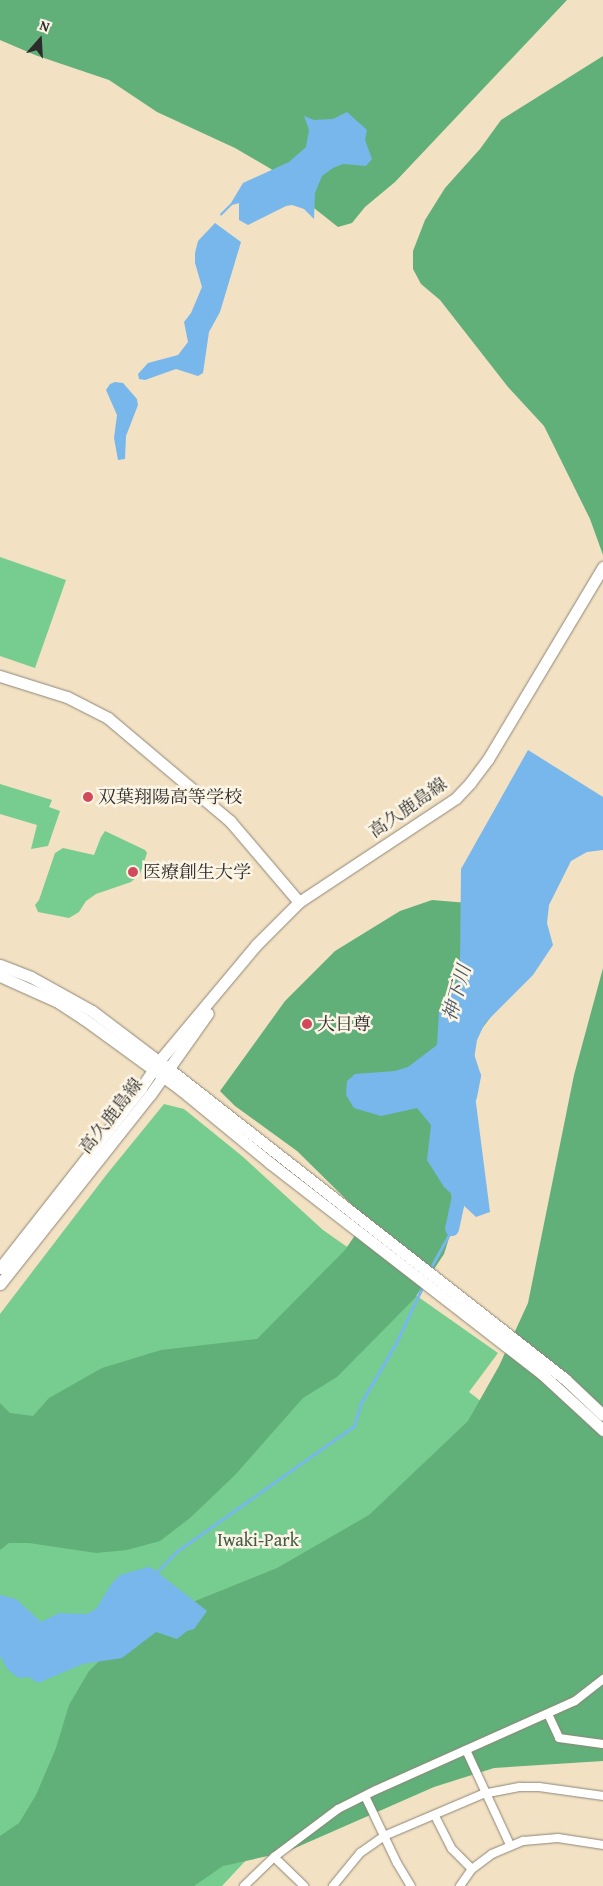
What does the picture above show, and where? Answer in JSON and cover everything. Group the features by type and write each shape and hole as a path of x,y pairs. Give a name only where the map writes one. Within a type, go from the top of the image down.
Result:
{"street":[{"name":"高久鹿島線","path":"0,1268 156,1066 240,964 299,902 456,798 470,783 488,759 603,567"},
{"path":"0,676 67,697 108,718 230,821 299,902"},
{"name":"高久鹿島線","path":"0,1284 166,1073 237,974 240,964"},
{"path":"0,965 31,977 92,1011 156,1066"},
{"path":"0,976 56,1001 166,1073 565,1379 603,1415"},
{"path":"166,1073 542,1374 603,1430"},
{"path":"244,1886 274,1857 338,1809 575,1701 603,1679"},
{"path":"548,1714 559,1738 603,1744"},
{"path":"466,1750 510,1845"},
{"path":"333,1886 360,1853 384,1836 486,1793 520,1787 539,1787 603,1796"},
{"path":"364,1796 411,1886"},
{"path":"435,1816 452,1849 472,1869"},
{"path":"460,1886 472,1869 492,1854 510,1845 539,1838 558,1838 603,1845"},
{"path":"274,1857 286,1871 304,1886"}],"green space":[{"path":"0,0 567,0 395,182 365,207 352,223 338,227 300,197 271,169 235,148 157,112 109,80 35,55 0,40"},
{"path":"603,56 603,555 590,519 544,426 508,387 440,300 421,284 413,269 413,251 425,220 445,188 480,149 501,120"},
{"path":"0,557 66,580 35,668 0,656"},
{"path":"0,784 52,800 49,807 60,811 48,846 31,849 37,825 0,814"},
{"path":"105,831 145,850 147,853 140,874 131,882 96,894 86,901 79,912 69,918 38,912 35,905 39,900 55,853 63,848 94,855"},
{"path":"432,900 468,903 502,1002 462,1055 451,1187 454,1222 444,1254 415,1298 337,1377 303,1398 235,1475 190,1518 160,1541 127,1550 96,1553 29,1543 9,1543 0,1550 0,1403 10,1413 33,1416 49,1398 102,1368 161,1350 257,1339 345,1250 364,1222 358,1211 297,1151 235,1106 220,1091 285,1001 335,951 400,911"},
{"path":"603,968 603,1761 494,1768 434,1787 286,1852 223,1866 194,1886 0,1886 0,1836 19,1823 36,1795 56,1748 69,1705 89,1671 125,1636 158,1616 277,1568 369,1515 468,1421 499,1366 528,1303 574,1075"},
{"name":"Iwaki-Park","path":"164,1104 184,1109 242,1156 323,1230 498,1353 469,1392 546,1451 261,1844 222,1886 0,1886 0,1314 107,1174"}],"water":[{"path":"347,112 367,130 365,140 372,159 366,166 343,164 322,176 315,193 314,219 304,209 292,205 286,206 248,225 239,220 239,203 232,205 221,216 220,214 231,203 243,183 289,162 306,147 309,130 304,116 314,120 333,119"},
{"path":"215,223 241,242 220,312 209,332 203,373 198,376 176,369 145,380 139,379 138,374 148,363 178,355 188,342 184,322 191,313 202,287 195,263 195,253 198,241"},
{"path":"115,382 123,383 137,399 138,405 126,436 125,459 118,460 114,438 117,415 106,390 110,384"},
{"path":"528,750 603,797 603,850 587,852 571,861 549,905 547,923 553,945 533,975 485,1023 477,1040 472,1072 490,1212 476,1217 444,1187 427,1160 431,1125 417,1108 381,1116 354,1108 346,1095 347,1081 355,1074 395,1071 408,1067 437,1045 439,1012 463,971 460,960 461,869"},
{"path":"148,1567 152,1568 207,1611 194,1629 187,1631 177,1639 156,1632 122,1658 83,1664 38,1683 29,1677 19,1678 8,1670 0,1656 0,1595 16,1599 41,1622 59,1613 87,1614 96,1609 112,1583 120,1575"}],"waterway":[{"name":"神下川","path":"467,1055 474,1076 470,1097"},
{"name":"神下川","path":"452,1229 462,1183"},
{"path":"430,1269 452,1229"},
{"path":"155,1574 176,1552 354,1426 361,1403 396,1343 423,1286"}],"place":[{"name":"双葉翔陽高等学校","path":"88,797"},
{"name":"医療創生大学","path":"133,872"},
{"name":"大日尊","path":"307,1024"}]}
